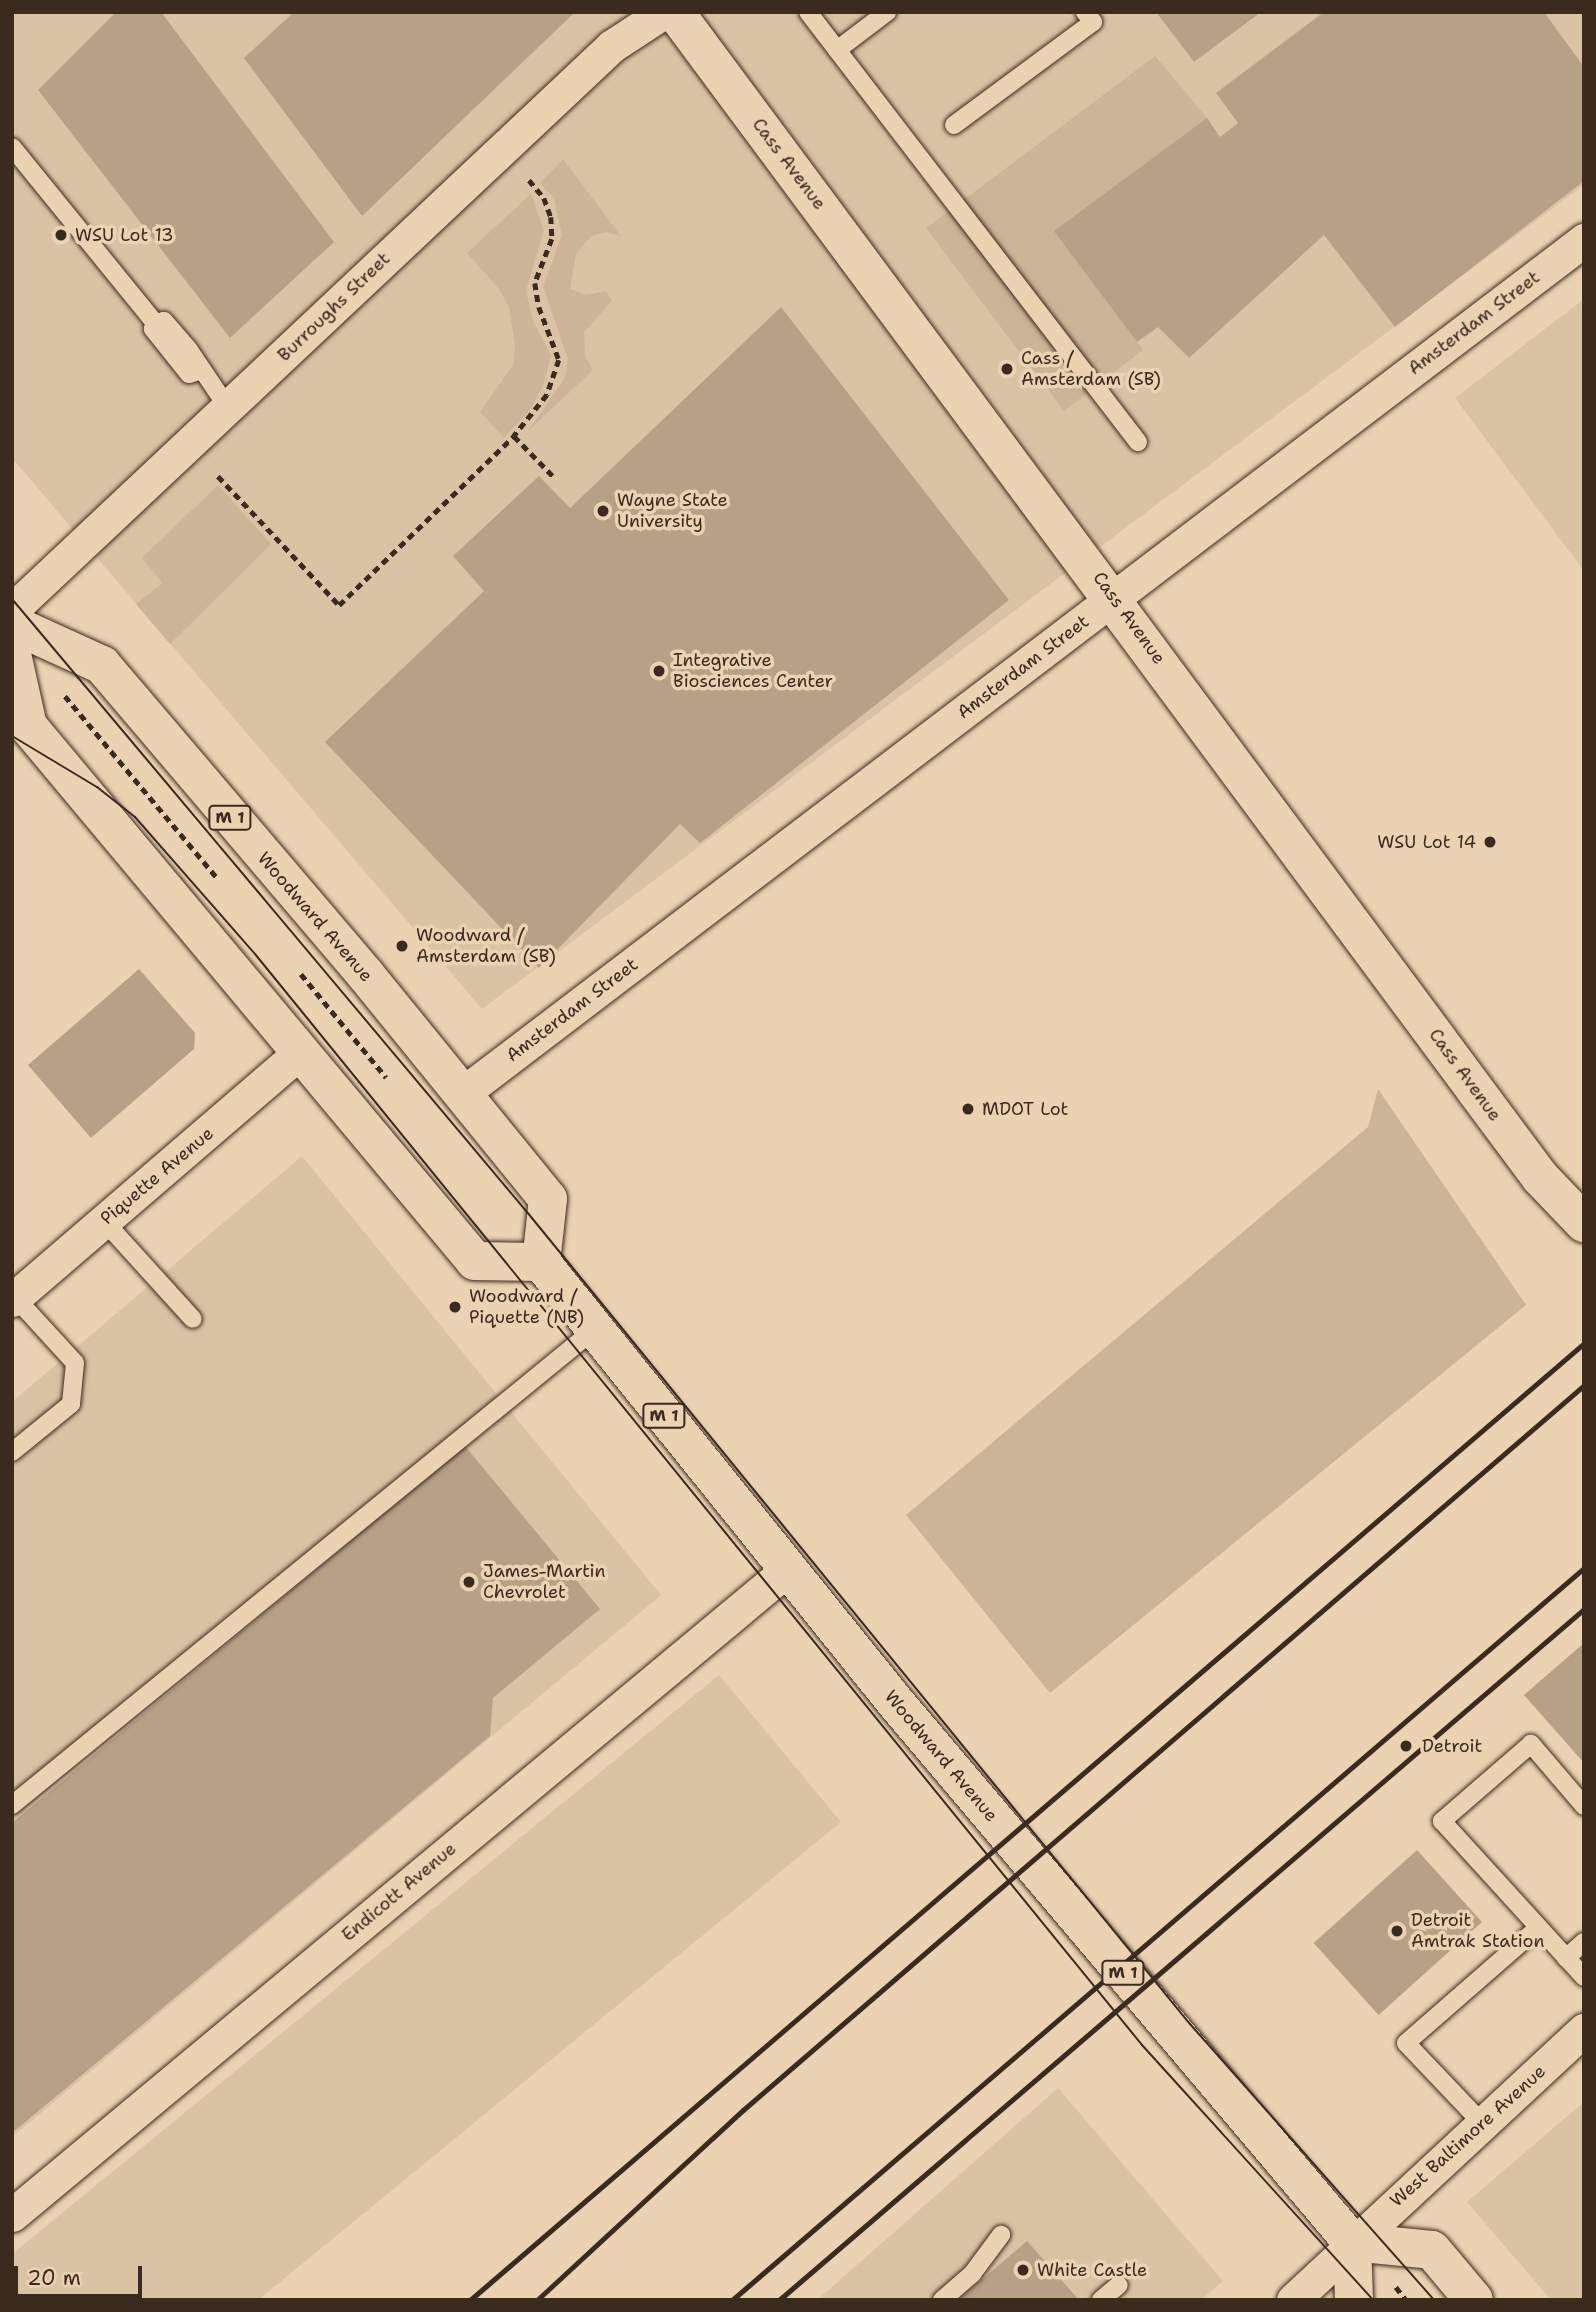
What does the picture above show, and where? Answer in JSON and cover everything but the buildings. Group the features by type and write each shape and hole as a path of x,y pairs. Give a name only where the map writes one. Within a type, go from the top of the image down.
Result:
{"main road":[{"name":"Cass Avenue","path":"675,12 1114,598 1539,1177 1584,1223"},
{"name":"Woodward Avenue","path":"12,624 102,665 463,1093 548,1199 541,1262 787,1570 1352,2242"},
{"path":"12,654 28,726 475,1261 541,1262"},
{"path":"1354,2300 1352,2242 1432,2250 1474,2300"}],"street":[{"name":"Burroughs Street","path":"12,610 612,46 664,12"},
{"name":"Amsterdam Street","path":"463,1093 1584,240"},
{"name":"Piquette Avenue","path":"13,1297 301,1051"},
{"name":"Endicott Avenue","path":"12,2216 787,1570"},
{"name":"West Baltimore Avenue","path":"1293,2300 1352,2242 1584,2030"}],"lane":[{"path":"808,12 1138,443"},
{"path":"837,50 887,12"},
{"path":"954,125 1093,22 1086,12"},
{"path":"12,147 155,323 164,321 202,365 199,371 228,408"},
{"path":"104,1221 193,1319"},
{"path":"12,1452 71,1404 75,1363 13,1297"},
{"path":"12,1805 595,1329"},
{"path":"1584,1805 1531,1744 1442,1821 1584,1977"},
{"path":"1482,2123 1406,2043 1539,1927"},
{"path":"1566,1958 1584,1942"},
{"path":"942,2300 972,2274 1001,2235"},
{"path":"1101,2300 1119,2285"}],"path":[{"path":"218,476 339,605 514,436 547,396 559,360 539,307 535,283 552,239 551,217 544,198 529,180"},
{"path":"514,436 555,478"},
{"path":"65,696 217,878"},
{"path":"301,974 386,1077"},
{"path":"1396,2287 1406,2300"}],"shaded area":[{"name":"Wayne State University","path":"12,12 1584,12 1584,185 482,1009 12,458"},
{"path":"1155,56 1207,118 1055,231 1143,350 1064,411 926,228"},
{"path":"563,159 621,236 606,232 591,236 576,254 570,289 586,295 606,291 612,301 584,332 585,356 593,370 528,431 565,378 568,359 543,287 562,235 554,198 540,183"},
{"path":"531,194 544,230 526,291 533,321 551,355 543,386 530,410 504,438 480,412 513,365 515,346 509,307 499,289 467,253"},
{"path":"1584,299 1584,571 1455,398"},
{"path":"218,485 271,544 170,644 136,604 162,583 142,558"},
{"path":"1378,1089 1526,1305 1050,1693 906,1515 1368,1127"},
{"path":"302,1156 661,1595 12,2137 12,1402"},
{"path":"719,1675 841,1822 258,2300 12,2300 12,2254"},
{"path":"1058,2088 1223,2281 1201,2300 817,2300"},
{"path":"1584,2102 1584,2300 1551,2300 1467,2202"}],"tram line":[{"path":"12,599 527,1212 1190,2024 1434,2300"},
{"path":"12,736 97,787 135,817 255,954 1142,2045 1373,2300"}],"railway":[{"path":"470,2300 1584,1343"},
{"path":"537,2300 743,2110 1584,1385"},
{"path":"732,2300 1584,1568"},
{"path":"779,2300 1584,1609"}],"place":[{"name":"WSU Lot 13","path":"61,235"},
{"name":"Cass / Amsterdam (SB)","path":"1007,369"},
{"name":"Wayne State University","path":"603,511"},
{"name":"Integrative Biosciences Center","path":"659,671"},
{"name":"WSU Lot 14","path":"1490,842"},
{"name":"Woodward / Amsterdam (SB)","path":"402,946"},
{"name":"MDOT Lot","path":"968,1109"},
{"name":"Woodward / Piquette (NB)","path":"455,1307"},
{"name":"James-Martin Chevrolet","path":"469,1582"},
{"name":"Detroit","path":"1406,1746"},
{"name":"Detroit Amtrak Station","path":"1397,1931"},
{"name":"White Castle","path":"1023,2270"}]}
